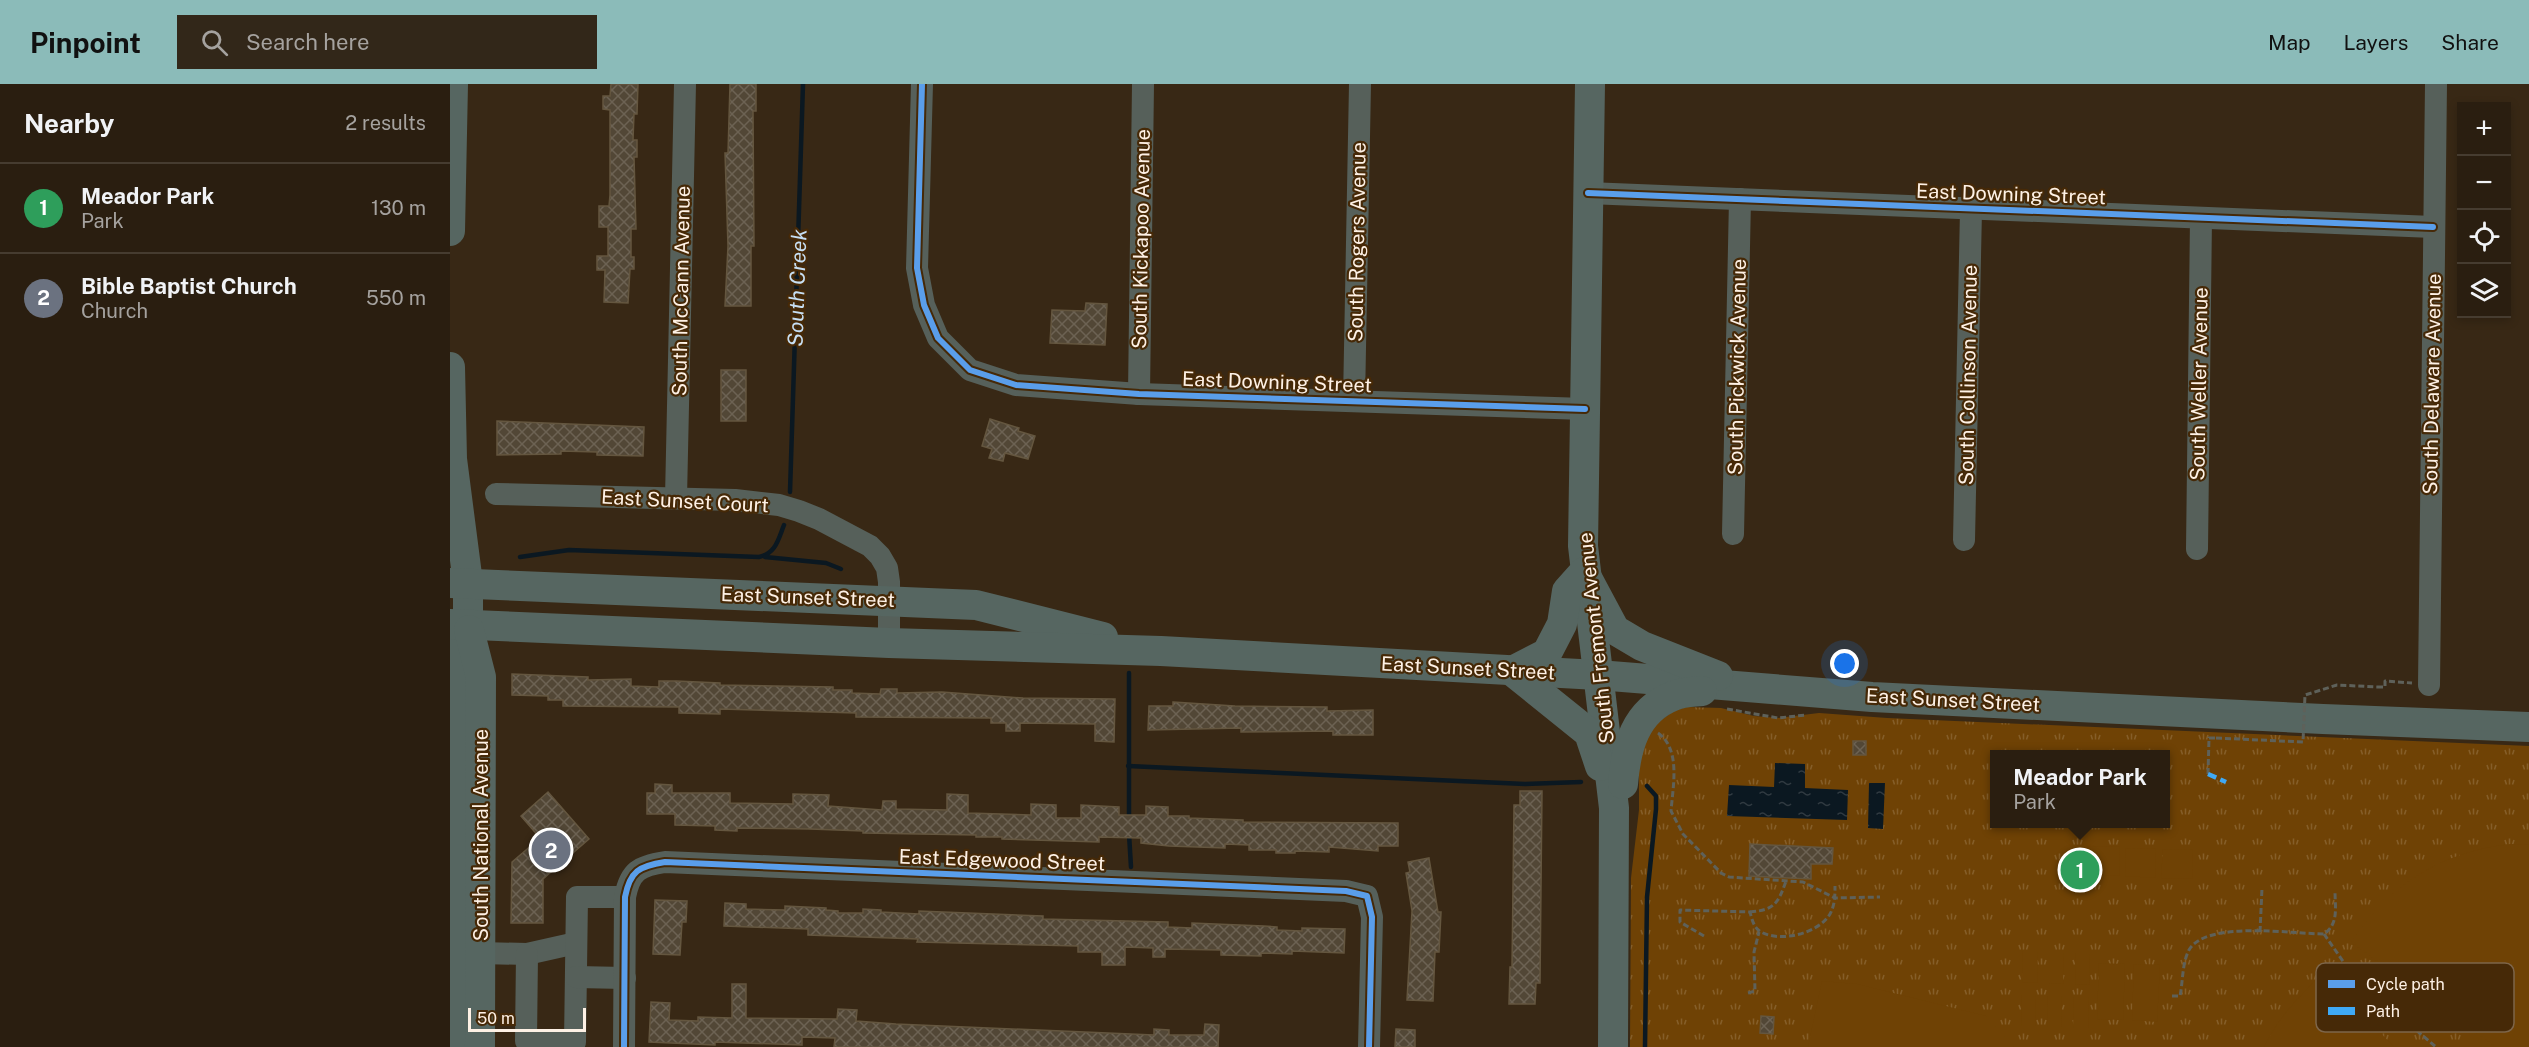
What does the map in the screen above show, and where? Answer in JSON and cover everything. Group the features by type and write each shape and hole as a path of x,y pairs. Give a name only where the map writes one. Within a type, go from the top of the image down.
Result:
{"main road":[{"path":"450,231 453,84"},
{"name":"South Fremont Avenue","path":"1590,84 1584,572 1615,822 1613,1047"},
{"name":"South National Avenue","path":"450,367 452,459 459,583 459,624 454,687 461,1006 480,1047"},
{"path":"1615,822 1610,813 1600,768 1589,734 1512,671 1547,653 1562,624 1566,591 1584,572 1615,630 1642,646 1694,665 1731,697"},
{"name":"East Sunset Street","path":"459,583 976,605 1161,651"},
{"name":"South National Avenue","path":"452,1047 461,1006 480,953 481,677 459,624"},
{"name":"East Sunset Street","path":"459,624 889,643 1161,651 1598,675 1731,697 1872,697 2529,727"},
{"path":"1615,822 1622,803 1625,754 1634,731 1651,707 1675,695 1731,697"}],"street":[{"name":"South McCann Avenue","path":"676,498 685,84"},
{"name":"East Downing Street","path":"922,84 919,278 924,305 938,338 970,370 1016,386 1139,394 1585,409"},
{"name":"South Kickapoo Avenue","path":"1139,394 1143,84"},
{"name":"South Rogers Avenue","path":"1354,401 1360,84"},
{"name":"South Delaware Avenue","path":"2429,685 2436,84"},
{"name":"East Downing Street","path":"1588,193 2433,227"},
{"name":"South Pickwick Avenue","path":"1733,534 1740,200"},
{"name":"South Collinson Avenue","path":"1964,540 1971,210"},
{"name":"South Weller Avenue","path":"2197,549 2201,218"},
{"name":"East Sunset Court","path":"496,494 758,502 799,511 870,546 880,556 887,568 891,600 889,643"},
{"name":"East Edgewood Street","path":"625,897 628,880 637,870 650,864 665,862 1334,890 1367,896 1372,917 1369,1047"},
{"path":"527,954 526,1041 575,1041 577,897 625,897 624,1047"},
{"path":"480,953 527,954 576,943"},
{"path":"576,977 625,978"}],"path":[{"path":"2208,774 2210,738 2303,742 2306,694 2337,685 2385,687 2385,681 2429,685"},
{"path":"1731,697 1778,718 1810,714"},
{"path":"1650,728 1665,738 1673,754 1671,811 1683,834 1721,873 1729,877 1803,882 1835,898 1880,897"},
{"path":"1704,936 1680,922 1680,910 1750,912 1765,910 1777,902 1786,881"},
{"path":"1750,912 1759,932 1771,936 1804,932 1815,928 1831,913 1835,898 1834,886"},
{"path":"2260,932 2262,888"},
{"path":"2172,996 2180,996 2186,958 2195,943 2222,933 2324,934 2331,930 2335,922 2335,891"},
{"path":"1748,993 1755,991 1754,952 1759,932"},
{"path":"2324,934 2344,963"},
{"path":"2418,1032 2436,1047"}],"green space":[{"path":"1687,707 1721,708 1754,716 1778,718 1819,713 1887,718 2529,746 2529,1047 1630,1047 1631,878 1639,810 1639,757 1650,728 1675,710"},
{"path":"2511,844 2529,845 2529,1047 2496,1047 2475,1032 2514,1032 2514,963 2380,963 2351,942 2383,903 2401,887 2440,863 2485,848"},
{"path":"2089,846 2120,847 2119,876 2088,875"},
{"path":"2126,848 2156,849 2155,878 2125,876"},
{"path":"2163,849 2193,850 2192,879 2161,878"},
{"path":"2023,951 2038,951 2037,983 2022,982"},
{"path":"2049,952 2064,952 2063,984 2049,983"},
{"path":"2076,953 2090,953 2089,985 2075,984"},
{"path":"2099,963 2125,964 2123,1020 2097,1019"},
{"path":"2134,964 2160,965 2157,1022 2132,1020"},
{"path":"2316,980 2316,1032 2380,1032 2394,1047 2264,1047 2276,1026"},
{"path":"1822,981 1857,984 1986,1016 2014,1047 1808,1047"},
{"path":"2022,994 2036,994 2035,1026 2021,1026"},
{"path":"2048,995 2062,995 2061,1027 2047,1027"},
{"path":"2074,996 2089,996 2088,1028 2073,1028"}],"water":[{"path":"1775,763 1805,764 1805,788 1848,790 1847,820 1727,816 1729,785 1774,787"},
{"path":"1869,783 1885,783 1883,829 1868,828"}],"building":[{"path":"611,84 638,84 633,140 637,140 637,157 634,157 636,229 631,229 631,257 634,257 634,269 630,269 628,303 604,302 605,270 597,270 597,256 608,256 608,227 599,227 599,206 609,206 610,110 603,109 603,96 610,96"},
{"path":"730,84 756,84 756,111 753,111 754,246 751,246 751,306 725,306 728,246 725,153 728,153"},
{"path":"1086,303 1107,304 1105,345 1050,343 1052,310 1085,311"},
{"path":"721,370 746,370 746,421 721,421"},
{"path":"990,419 1019,428 1018,431 1035,436 1028,459 1005,453 1003,461 989,458 992,449 982,446"},
{"path":"497,421 644,427 643,456 597,455 597,452 561,451 561,454 497,455"},
{"path":"512,674 588,677 588,680 631,679 631,686 659,687 659,681 676,681 720,683 720,685 833,687 833,690 852,690 852,693 880,694 881,689 897,689 897,693 942,692 1023,698 1115,699 1114,742 1095,741 1095,724 1020,723 1020,731 1006,731 1006,723 991,723 991,718 856,717 856,713 720,709 720,714 679,713 679,707 563,706 563,700 548,700 548,696 512,695"},
{"path":"1173,702 1235,706 1327,707 1327,711 1373,710 1373,735 1333,735 1333,731 1241,732 1241,728 1148,730 1149,706 1173,706"},
{"path":"1853,741 1866,741 1866,755 1853,755"},
{"path":"655,784 672,785 672,793 730,793 730,803 793,804 793,794 829,795 828,806 882,810 883,801 896,801 896,809 947,810 947,794 968,795 968,813 1031,815 1031,804 1056,805 1056,818 1081,818 1081,805 1119,807 1119,815 1146,815 1146,806 1168,807 1168,816 1243,820 1243,822 1398,823 1398,846 1378,846 1378,851 1329,847 1329,852 1276,853 1276,850 1249,850 1249,845 1225,844 1225,848 1141,843 1141,838 1099,837 1099,842 810,829 715,830 715,826 675,825 675,814 647,814 647,793 655,793"},
{"path":"1520,791 1542,791 1540,983 1536,983 1535,1004 1509,1004 1510,967 1512,967 1514,805 1520,805"},
{"path":"548,792 589,839 543,879 543,923 511,923 512,862 540,838 521,816"},
{"path":"1750,844 1833,848 1832,864 1811,864 1811,879 1749,876"},
{"path":"1429,858 1438,912 1441,912 1439,952 1435,952 1433,1001 1407,1000 1412,911 1406,873 1410,872 1408,862"},
{"path":"655,900 687,901 686,922 682,922 680,955 653,954"},
{"path":"725,903 746,904 746,909 785,910 785,906 826,908 826,910 838,911 838,913 863,913 863,909 919,914 919,911 1043,916 1043,919 1168,922 1168,927 1192,928 1192,923 1264,926 1277,927 1277,930 1302,931 1302,928 1345,929 1344,953 1292,951 1292,954 1261,953 1261,956 1221,955 1221,950 1165,949 1165,957 1153,957 1153,948 1125,947 1125,965 1102,965 1102,952 1078,952 1078,946 917,942 918,939 808,935 808,929 724,926"},
{"path":"732,984 746,984 746,1018 837,1019 838,1009 857,1010 856,1021 1154,1035 1154,1029 1169,1030 1169,1035 1204,1035 1205,1024 1219,1025 1218,1047 834,1047 835,1038 802,1037 802,1045 649,1042 651,1002 670,1003 669,1020 698,1021 698,1017 732,1018"},
{"path":"1761,1016 1774,1017 1773,1034 1760,1033"},
{"path":"1396,1029 1415,1030 1415,1047 1395,1047"}],"waterway":[{"name":"South Creek","path":"790,492 803,84"},
{"name":"South Creek","path":"520,557 569,550 759,557 773,549 784,525"},
{"path":"765,557 826,563 841,569"},
{"path":"1129,673 1129,820"},
{"path":"1128,766 1525,784 1581,782"},
{"path":"1645,1047 1647,897 1656,809 1656,796 1647,786"},
{"path":"1129,834 1131,867"}],"marked path":[{"path":"2208,774 2226,782"}],"cycle path":[{"path":"922,84 917,268 924,305 938,338 970,370 1016,385 1139,394 1585,409"},
{"path":"1588,193 2433,227"},
{"path":"624,1047 625,897 630,881 637,871 665,862 1346,891 1367,896 1372,917 1369,1047"}],"place":[{"name":"Bible Baptist Church","path":"551,850"},
{"name":"Meador Park","path":"2080,870"}]}
